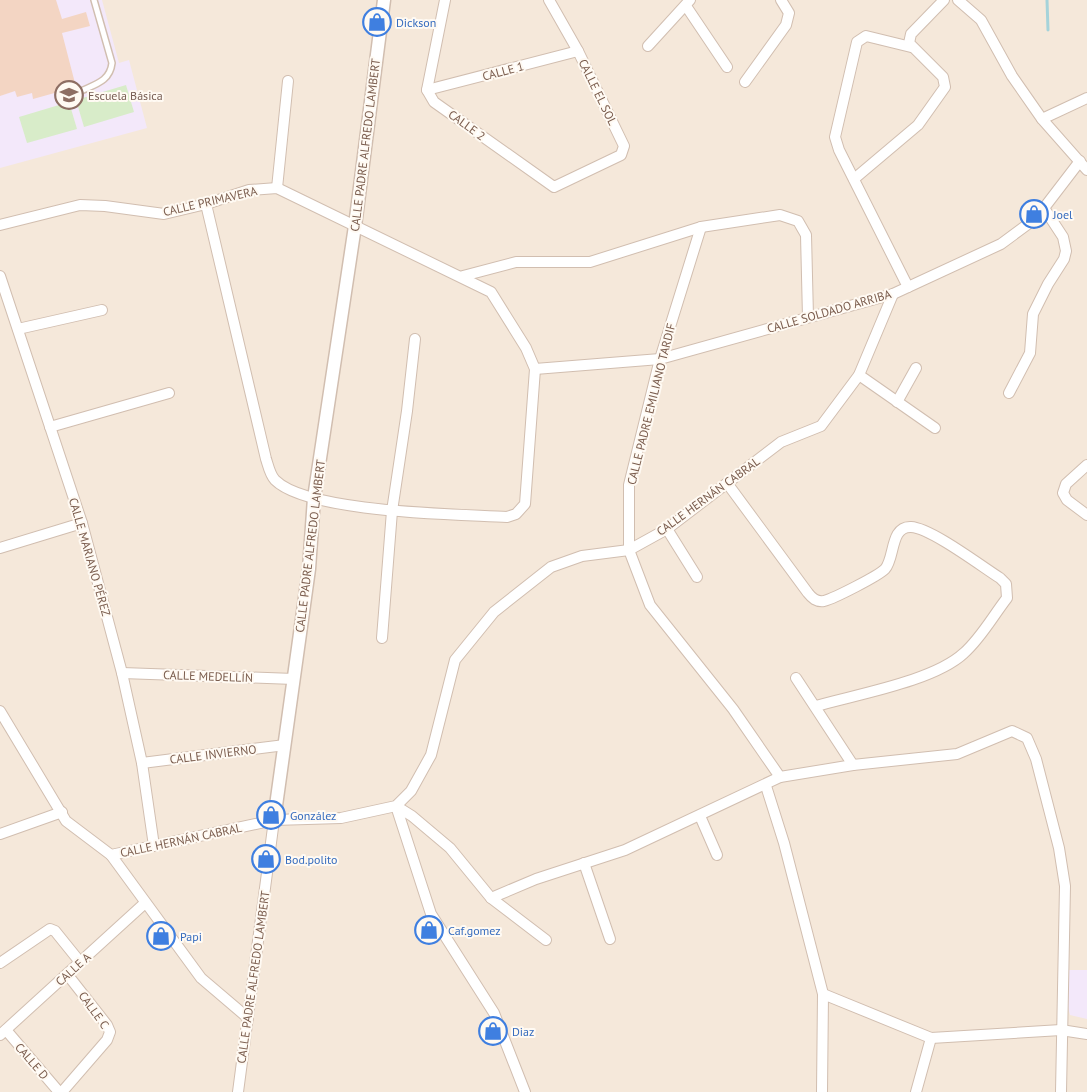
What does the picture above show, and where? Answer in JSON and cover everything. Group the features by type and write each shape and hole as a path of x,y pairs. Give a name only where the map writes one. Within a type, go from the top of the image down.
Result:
{"street":[{"name":"CALLE PADRE ALFREDO LAMBERT","path":"238,1092 309,569 314,498 355,226 384,0"},
{"path":"428,90 445,0"},
{"name":"CALLE EL SOL","path":"549,0 578,51 624,146 621,155 589,172"},
{"path":"745,82 786,25 789,12 781,0"},
{"path":"854,179 918,125 945,87 943,77 908,43 911,34 944,0"},
{"path":"959,0 981,20 1012,76 1042,119 1087,170"},
{"path":"648,46 688,3 727,67"},
{"path":"908,286 835,137 857,42 866,36 911,47"},
{"name":"CALLE 1","path":"428,90 578,51"},
{"path":"206,204 266,459 273,478 288,489 314,498 392,511 507,517 521,510 525,504 535,369 526,348 491,292 463,276 277,188 288,81"},
{"name":"CALLE 2","path":"428,90 434,102 549,184 558,186 589,172"},
{"path":"1042,119 1087,98"},
{"name":"CALLE SOLDADO ARRIBA","path":"535,369 660,359 893,294 1000,244 1028,224 1044,208 1080,161"},
{"name":"CALLE PRIMAVERA","path":"0,225 80,205 105,206 164,214 206,204 249,190 277,188"},
{"path":"1009,393 1030,354 1033,314 1048,284 1064,259 1066,251 1062,237 1044,208"},
{"path":"463,276 516,262 590,262 701,227 780,215 798,221 806,236 808,317"},
{"name":"CALLE PADRE EMILIANO TARDIF","path":"701,227 660,359 629,485 629,550 650,605 733,709 780,777"},
{"name":"CALLE MARIANO PÉREZ","path":"0,276 82,523 122,673 142,763 154,846"},
{"name":"CALLE HERNÁN CABRAL","path":"0,711 4,723 66,821 111,855 274,820 341,818 396,806 411,791 431,756 455,660 494,612 551,567 582,556 629,550 667,529 781,442 822,426 859,375 893,294"},
{"path":"18,329 102,310"},
{"path":"382,638 392,511 408,410 414,339"},
{"path":"897,402 916,368"},
{"path":"859,375 935,428"},
{"path":"50,427 169,394"},
{"path":"1087,465 1066,484 1063,493 1067,500 1087,516"},
{"path":"727,483 815,600 823,601 856,586 884,569 891,558 893,542 900,531 909,526 924,530 1000,578 1006,584 1006,598 965,653 953,662 932,674 816,706"},
{"path":"0,548 82,523"},
{"path":"667,529 697,577"},
{"name":"CALLE MEDELLÍN","path":"122,673 294,679"},
{"path":"796,678 853,765"},
{"path":"491,898 536,879 625,850 766,786 780,777 853,765 957,754 1012,731 1027,738 1036,759 1059,848 1065,886 1061,1092"},
{"name":"CALLE INVIERNO","path":"142,763 284,745"},
{"path":"766,786 784,843 823,994 822,1092"},
{"path":"396,806 412,816 450,848 491,898 546,940"},
{"path":"396,806 431,914 494,1013 525,1092"},
{"path":"0,834 62,812"},
{"path":"700,816 717,855"},
{"path":"111,855 201,978 248,1018"},
{"path":"584,863 610,939"},
{"name":"CALLE A","path":"3,1033 145,903"},
{"path":"0,963 50,929 55,931 80,962"},
{"name":"CALLE C","path":"60,1092 107,1040 110,1032 107,1025 68,974"},
{"path":"823,994 931,1038 1061,1030 1087,1034"},
{"name":"CALLE D","path":"3,1033 60,1092"},
{"path":"916,1092 931,1038"}],"lane":[{"path":"81,91 105,80 111,73 112,63 94,0"}],"shaded area":[{"path":"0,0 1087,0 1087,1092 0,1092"},
{"name":"Escuela Básica","path":"0,0 102,0 119,63 129,60 147,128 0,168"},
{"path":"1066,970 1087,970 1087,1019 1070,1015 1065,996"}],"green space":[{"path":"126,85 134,112 84,127 76,100"},
{"path":"69,102 77,129 27,143 19,117"}],"building":[{"path":"0,0 56,0 62,19 86,12 90,26 62,33 76,87 33,99 32,93 17,97 15,91 0,96"}],"waterway":[{"path":"1047,0 1048,30"}],"place":[{"name":"Dickson","path":"377,22"},
{"name":"Escuela Básica","path":"69,95"},
{"name":"Joel","path":"1034,214"},
{"name":"González","path":"271,815"},
{"name":"Bod.polito","path":"266,859"},
{"name":"Caf.gomez","path":"429,930"},
{"name":"Papi","path":"161,936"},
{"name":"Diaz","path":"493,1031"}]}
